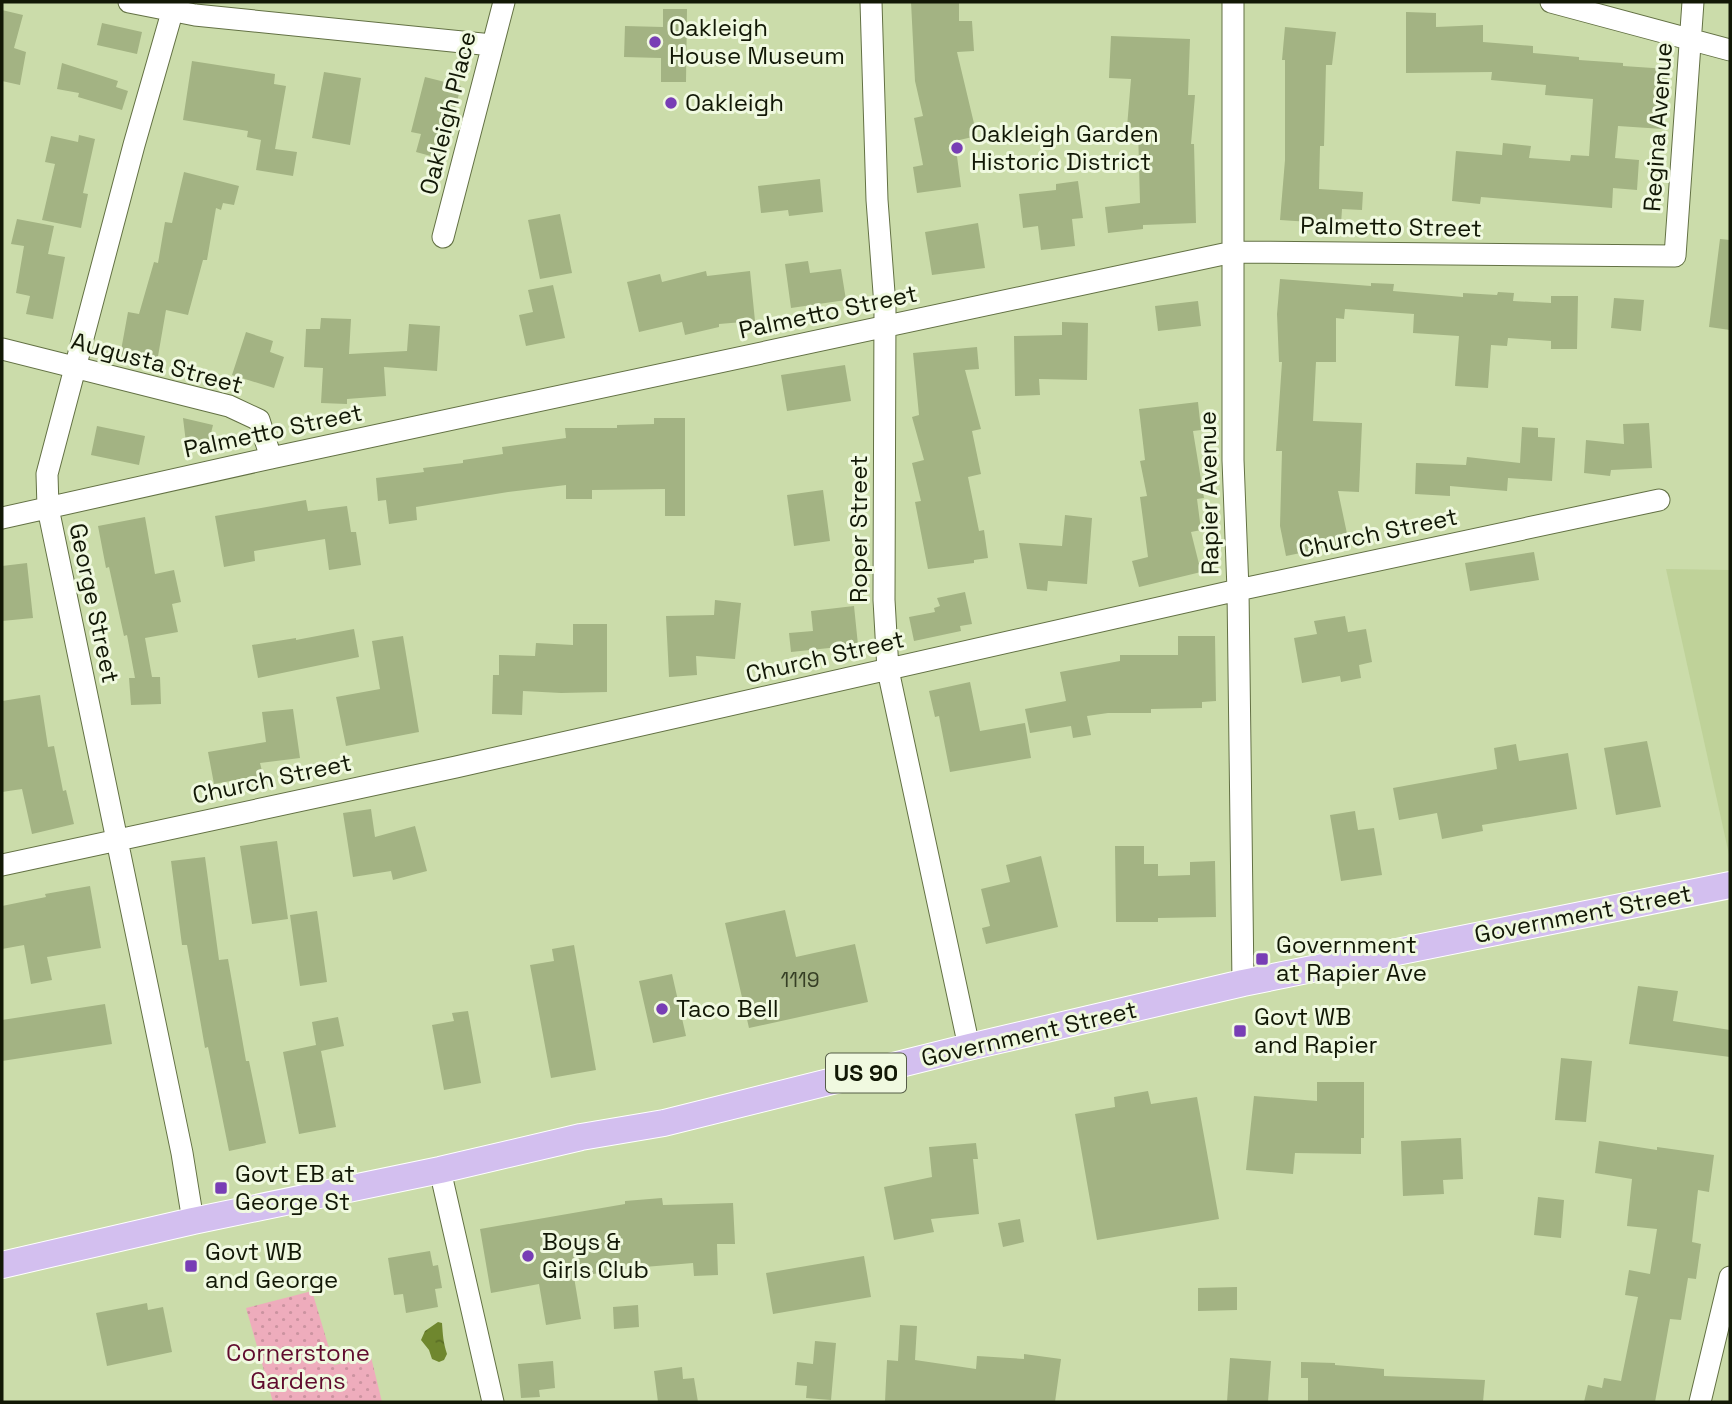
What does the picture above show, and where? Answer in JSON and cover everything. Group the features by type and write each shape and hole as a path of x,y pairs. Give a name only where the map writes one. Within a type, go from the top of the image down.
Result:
{"main road":[{"name":"Government Street","path":"2,1265 581,1137 664,1123 1242,983 1730,885"}],"street":[{"path":"129,2 492,45"},
{"name":"Oakleigh Place","path":"443,237 504,2"},
{"name":"Roper Street","path":"871,2 877,200 885,327 884,600 888,670 969,1047"},
{"name":"Rapier Avenue","path":"1233,2 1233,460 1238,590 1242,983"},
{"path":"1551,2 1730,50"},
{"name":"Regina Avenue","path":"1675,256 1693,2"},
{"name":"George Street","path":"174,7 134,145 47,474 48,508 179,1140 193,1222"},
{"name":"Palmetto Street","path":"2,519 271,458 1233,252 1675,256"},
{"name":"Augusta Street","path":"2,349 229,406 259,420 271,458"},
{"name":"Church Street","path":"2,865 456,767 1238,590 1659,500"},
{"path":"440,1170 494,1402"},
{"path":"1700,1402 1730,1277"}],"shaded area":[{"path":"1666,569 1730,570 1730,859"}],"green space":[{"name":"Cornerstone Gardens","path":"312,1291 334,1365 371,1357 382,1402 273,1402 246,1308"}],"water":[{"path":"438,1322 442,1323 447,1354 444,1360 439,1362 432,1359 421,1340 425,1331"}],"building":[{"path":"911,2 959,2 959,21 972,21 974,51 957,52 977,136 955,141 961,187 917,193 913,167 923,165 914,118 923,116 915,81"},
{"name":"Oakleigh House Museum","path":"663,9 687,9 686,82 661,82 661,58 624,57 625,26 663,27"},
{"path":"2,10 23,15 14,48 26,52 20,85 2,81"},
{"path":"1406,12 1436,13 1436,27 1483,25 1483,42 1533,46 1533,53 1623,63 1623,66 1668,69 1663,129 1618,126 1615,158 1639,160 1637,190 1613,188 1612,208 1481,197 1480,204 1452,201 1456,151 1502,155 1503,143 1531,146 1529,158 1570,161 1571,155 1589,156 1593,99 1545,95 1546,85 1491,80 1492,72 1406,73"},
{"path":"102,23 142,32 137,54 97,45"},
{"path":"1285,27 1336,32 1332,65 1326,65 1324,146 1320,146 1319,189 1363,192 1362,210 1342,209 1341,224 1280,220 1285,160 1285,60 1282,60"},
{"path":"1111,36 1190,39 1188,95 1195,95 1191,144 1194,144 1196,223 1143,225 1143,229 1108,233 1105,207 1140,203 1138,128 1127,127 1131,79 1109,78"},
{"path":"192,61 275,74 274,84 286,86 275,149 297,152 293,176 256,170 261,140 247,137 248,131 183,120"},
{"path":"62,63 118,81 116,87 128,91 122,110 78,97 79,93 57,89"},
{"path":"324,72 361,78 350,145 312,138"},
{"path":"425,77 461,86 442,159 416,152 421,134 411,132"},
{"path":"79,135 95,139 83,193 88,194 81,228 42,220 55,164 45,162 51,136 78,142"},
{"path":"184,172 239,186 234,205 223,203 221,210 216,208 207,260 203,260 188,315 166,310 157,362 120,356 128,312 139,314 154,262 158,263 165,222 172,223"},
{"path":"820,179 823,212 789,216 788,210 761,213 758,186"},
{"path":"1078,181 1083,218 1072,219 1075,246 1041,250 1038,226 1023,228 1019,194 1056,190 1056,184"},
{"path":"560,214 572,273 540,279 528,220"},
{"path":"17,219 54,226 48,254 65,257 53,319 26,314 30,296 16,293 24,246 11,244"},
{"path":"978,223 985,268 932,275 925,232"},
{"path":"1720,239 1730,240 1730,330 1709,327"},
{"path":"808,261 810,273 841,269 846,300 791,308 785,264"},
{"path":"706,271 707,276 750,271 755,321 719,324 719,327 685,335 682,322 639,332 627,282 660,274 662,282"},
{"path":"1280,279 1371,286 1371,283 1394,284 1393,291 1463,297 1463,293 1514,293 1513,301 1551,303 1551,296 1578,296 1577,349 1551,349 1551,341 1508,338 1507,346 1491,345 1488,388 1455,386 1459,336 1413,333 1414,314 1345,309 1344,319 1336,318 1336,362 1316,362 1313,421 1362,423 1359,492 1338,491 1349,543 1286,556 1280,526 1282,451 1276,451 1282,362 1279,362 1277,314"},
{"path":"553,285 565,338 526,346 519,315 533,312 528,290"},
{"path":"1614,298 1644,300 1641,331 1611,328"},
{"path":"1198,301 1201,326 1158,331 1155,306"},
{"path":"321,318 351,319 349,354 407,351 409,324 440,326 437,371 384,367 386,396 347,399 347,404 321,403 323,368 304,367 306,329 320,329"},
{"path":"1062,322 1088,323 1087,380 1039,379 1040,395 1015,396 1014,336 1062,335"},
{"path":"246,332 273,341 270,352 284,357 274,388 232,375"},
{"path":"977,347 979,369 965,370 981,429 972,431 981,474 968,477 979,531 984,530 988,558 974,560 974,563 928,569 915,502 921,501 912,463 924,460 912,417 919,415 913,353"},
{"path":"845,365 851,401 787,411 781,375"},
{"path":"1198,402 1201,430 1193,431 1204,498 1197,499 1201,530 1191,532 1201,572 1139,587 1132,561 1148,557 1140,497 1147,496 1140,461 1145,460 1139,409"},
{"path":"183,418 213,425 207,449 187,451"},
{"path":"654,418 685,418 685,516 665,516 665,489 592,490 592,499 566,499 566,485 508,492 416,507 417,520 389,524 386,500 378,501 376,478 424,472 423,468 503,454 502,447 566,438 565,428 617,428 617,425 654,424"},
{"path":"1649,423 1652,468 1611,470 1610,476 1584,473 1586,440 1624,444 1623,424"},
{"path":"97,426 145,436 139,465 91,455"},
{"path":"1522,427 1538,428 1538,437 1555,438 1552,481 1508,478 1507,491 1450,486 1450,496 1415,494 1416,463 1466,465 1467,457 1520,463"},
{"path":"823,490 830,541 794,546 787,495"},
{"path":"306,500 308,511 347,506 351,532 356,532 361,565 329,570 325,539 254,551 255,561 224,567 215,516"},
{"path":"1065,515 1092,518 1087,584 1048,581 1047,591 1027,589 1019,543 1062,546"},
{"path":"145,517 155,574 174,570 181,602 172,604 178,632 145,638 152,677 160,677 161,704 131,705 129,678 135,678 127,635 124,636 98,526"},
{"path":"1534,552 1539,580 1470,591 1465,563"},
{"path":"27,563 33,618 2,621 2,566"},
{"path":"965,592 972,624 960,626 961,631 914,641 909,617 935,612 934,608 940,606 937,598"},
{"path":"715,600 741,603 735,659 696,656 697,675 669,677 666,616 714,615"},
{"path":"854,606 858,645 791,652 789,633 813,631 811,611"},
{"path":"1345,616 1348,632 1366,629 1372,662 1359,665 1361,678 1341,682 1340,676 1302,683 1294,638 1317,634 1314,621"},
{"path":"573,624 607,624 607,692 523,691 522,715 492,714 493,675 499,675 499,655 535,656 536,643 573,645"},
{"path":"354,629 359,657 258,678 252,645"},
{"path":"403,636 419,732 346,746 336,697 380,689 372,641"},
{"path":"1178,636 1215,636 1216,701 1202,702 1202,708 1151,709 1151,713 1087,716 1091,735 1073,738 1071,726 1030,733 1025,709 1066,701 1060,672 1120,661 1120,655 1178,655"},
{"path":"970,682 980,731 1025,723 1031,758 950,772 939,716 935,717 929,691"},
{"path":"40,695 48,747 54,746 63,791 66,790 74,824 32,834 22,789 2,792 2,701"},
{"path":"293,709 300,758 260,763 263,775 214,784 208,752 266,742 262,712"},
{"path":"1647,741 1661,807 1616,815 1604,748"},
{"path":"1516,744 1519,761 1568,753 1577,809 1482,825 1483,831 1442,839 1437,813 1399,820 1393,788 1497,769 1494,748"},
{"path":"371,809 375,837 415,826 427,871 393,880 391,871 353,877 343,813"},
{"path":"1355,811 1358,830 1374,828 1382,875 1341,881 1330,815"},
{"path":"277,841 288,919 252,924 240,846"},
{"path":"1115,846 1144,846 1144,864 1158,864 1158,876 1190,875 1190,862 1215,861 1216,917 1116,922"},
{"path":"1041,856 1058,927 986,944 982,928 990,926 981,889 1010,882 1006,865"},
{"path":"205,857 219,960 228,959 246,1061 249,1061 266,1143 229,1151 208,1047 205,1048 187,945 182,945 171,861"},
{"path":"90,886 101,948 47,957 52,980 31,984 24,945 2,949 2,906 46,897 45,894"},
{"path":"785,910 796,957 855,944 868,1002 749,1028 725,923"},
{"path":"317,911 327,982 300,986 290,915"},
{"path":"574,945 596,1070 551,1078 530,965 554,961 552,949"},
{"name":"Taco Bell","path":"672,974 686,1036 653,1043 639,981"},
{"path":"1638,986 1678,991 1673,1021 1730,1030 1730,1057 1629,1044"},
{"path":"105,1004 112,1044 2,1061 2,1020"},
{"path":"468,1011 481,1083 444,1090 432,1025 454,1021 452,1013"},
{"path":"338,1017 344,1046 321,1051 336,1127 299,1134 283,1052 316,1045 312,1022"},
{"path":"1561,1058 1592,1061 1586,1122 1555,1120"},
{"path":"1317,1082 1364,1082 1364,1138 1361,1138 1361,1154 1295,1153 1293,1174 1246,1170 1254,1096 1317,1101"},
{"path":"1148,1091 1151,1104 1197,1097 1219,1219 1097,1240 1075,1114 1115,1107 1114,1097"},
{"path":"1461,1138 1463,1179 1443,1180 1444,1194 1403,1196 1401,1141"},
{"path":"1599,1141 1714,1155 1709,1192 1698,1190 1692,1242 1701,1244 1696,1279 1688,1278 1681,1320 1670,1319 1655,1402 1584,1402 1588,1385 1602,1388 1604,1378 1621,1381 1638,1297 1625,1295 1629,1270 1650,1274 1657,1229 1627,1226 1632,1179 1595,1173"},
{"path":"976,1143 978,1159 973,1159 979,1214 931,1219 934,1232 894,1240 884,1187 932,1177 929,1147"},
{"path":"1538,1197 1564,1200 1561,1238 1534,1235"},
{"path":"662,1198 663,1205 733,1203 735,1244 717,1244 718,1275 694,1276 693,1263 632,1268 574,1277 581,1319 546,1325 539,1284 491,1293 480,1229 625,1204 625,1201"},
{"path":"1020,1219 1024,1242 1003,1247 998,1223"},
{"path":"430,1251 433,1266 438,1265 442,1288 435,1289 438,1307 406,1313 403,1294 394,1295 388,1258"},
{"path":"864,1256 871,1297 773,1314 766,1273"},
{"path":"1237,1287 1237,1310 1198,1311 1198,1288"},
{"path":"147,1303 148,1310 163,1307 172,1352 107,1366 96,1313"},
{"path":"638,1305 639,1327 614,1329 613,1307"},
{"path":"900,1325 917,1326 915,1360 976,1369 977,1356 1024,1359 1024,1354 1061,1359 1055,1402 885,1402 887,1360 898,1361"},
{"path":"815,1341 836,1343 831,1400 806,1398 807,1386 795,1385 797,1362 813,1364"},
{"path":"1230,1358 1271,1361 1268,1402 1227,1402"},
{"path":"553,1361 555,1388 539,1390 540,1397 521,1398 518,1364"},
{"path":"1301,1362 1384,1369 1384,1376 1485,1380 1483,1402 1308,1402 1308,1378 1301,1378"},
{"path":"682,1367 683,1379 694,1378 698,1402 658,1402 654,1371"}],"place":[{"name":"Oakleigh House Museum","path":"655,42"},
{"name":"Oakleigh","path":"671,103"},
{"name":"Oakleigh Garden Historic District","path":"957,148"},
{"name":"Government at Rapier Ave","path":"1262,959"},
{"name":"Taco Bell","path":"662,1009"},
{"name":"Govt WB and Rapier","path":"1240,1031"},
{"name":"Govt EB at George St","path":"221,1188"},
{"name":"Boys & Girls Club","path":"528,1256"},
{"name":"Govt WB and George","path":"191,1266"}]}
